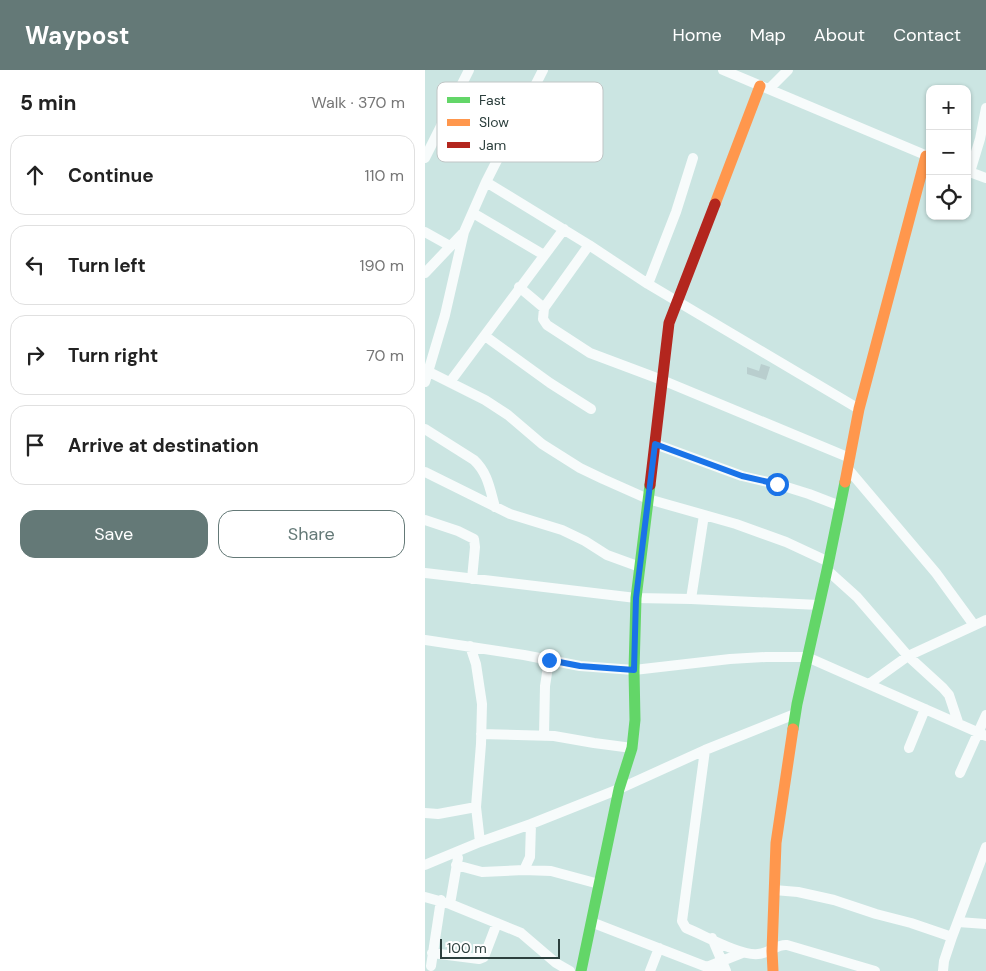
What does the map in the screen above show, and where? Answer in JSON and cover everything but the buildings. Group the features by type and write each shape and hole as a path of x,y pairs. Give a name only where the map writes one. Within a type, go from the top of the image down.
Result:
{"street":[{"path":"463,82 469,70"},
{"path":"537,82 543,70"},
{"path":"723,70 926,155"},
{"path":"581,971 619,788 632,748 635,720 636,598 669,324 677,300 764,88 788,70"},
{"path":"971,165 980,139 986,108"},
{"path":"425,158 437,134"},
{"path":"648,284 693,158"},
{"path":"495,162 464,232 445,315 426,374 450,382 485,400 507,415 542,444 603,479 648,499 736,524 786,542 828,566 908,656 949,695 958,722"},
{"path":"773,971 776,843 795,714 828,566 859,409 926,163"},
{"path":"971,172 986,178"},
{"path":"485,182 589,245 648,284 859,409"},
{"path":"473,213 544,255"},
{"path":"450,382 563,229"},
{"path":"425,232 450,246"},
{"path":"425,273 464,232"},
{"path":"589,245 544,308 543,319 547,325 577,346 605,360 662,380 849,463 974,624"},
{"path":"519,288 544,308"},
{"path":"485,336 549,383 591,409"},
{"path":"425,430 481,466 485,473 495,507"},
{"path":"655,444 742,476 801,491 840,506"},
{"path":"425,472 495,507 523,519 567,532 585,541 607,556 640,567"},
{"path":"691,599 704,515"},
{"path":"425,520 474,539 472,579"},
{"path":"425,573 636,598 819,605"},
{"path":"869,684 908,656 986,620"},
{"path":"425,640 525,654 580,666 634,670 730,659 807,657 982,734"},
{"path":"471,646 476,664 482,704 476,807 480,842"},
{"path":"544,735 545,686 549,660"},
{"path":"909,748 925,709"},
{"path":"425,865 480,842 531,824 795,714"},
{"path":"960,773 982,734 986,715"},
{"path":"481,734 544,735 632,748"},
{"path":"705,750 682,921 685,928 742,953 760,954 772,951 779,946 787,945 875,971"},
{"path":"425,813 447,813 476,807"},
{"path":"524,870 530,857 531,824"},
{"path":"431,966 432,953 460,850"},
{"path":"943,971 944,961 952,937 985,851"},
{"path":"457,865 482,872 551,871 599,884"},
{"path":"774,890 798,892 834,900 952,937"},
{"path":"425,897 445,902 521,933 556,963 570,971"},
{"path":"591,922 707,967 722,968 742,953"},
{"path":"958,922 986,924"},
{"path":"432,953 479,959 484,957 497,923"},
{"path":"711,938 722,968"},
{"path":"649,971 659,948"}],"traffic: fast":[{"path":"793,729 845,482"},
{"path":"581,971 619,789 632,748 635,720 636,598 650,485"}],"traffic: slow":[{"path":"715,204 760,86"},
{"path":"845,482 859,409 926,156"},
{"path":"773,971 776,843 793,729"}],"traffic: jam":[{"path":"650,485 669,323 715,204"}],"route":[{"path":"549,660 580,666 634,670 636,598 655,444 742,476 777,484"}]}
